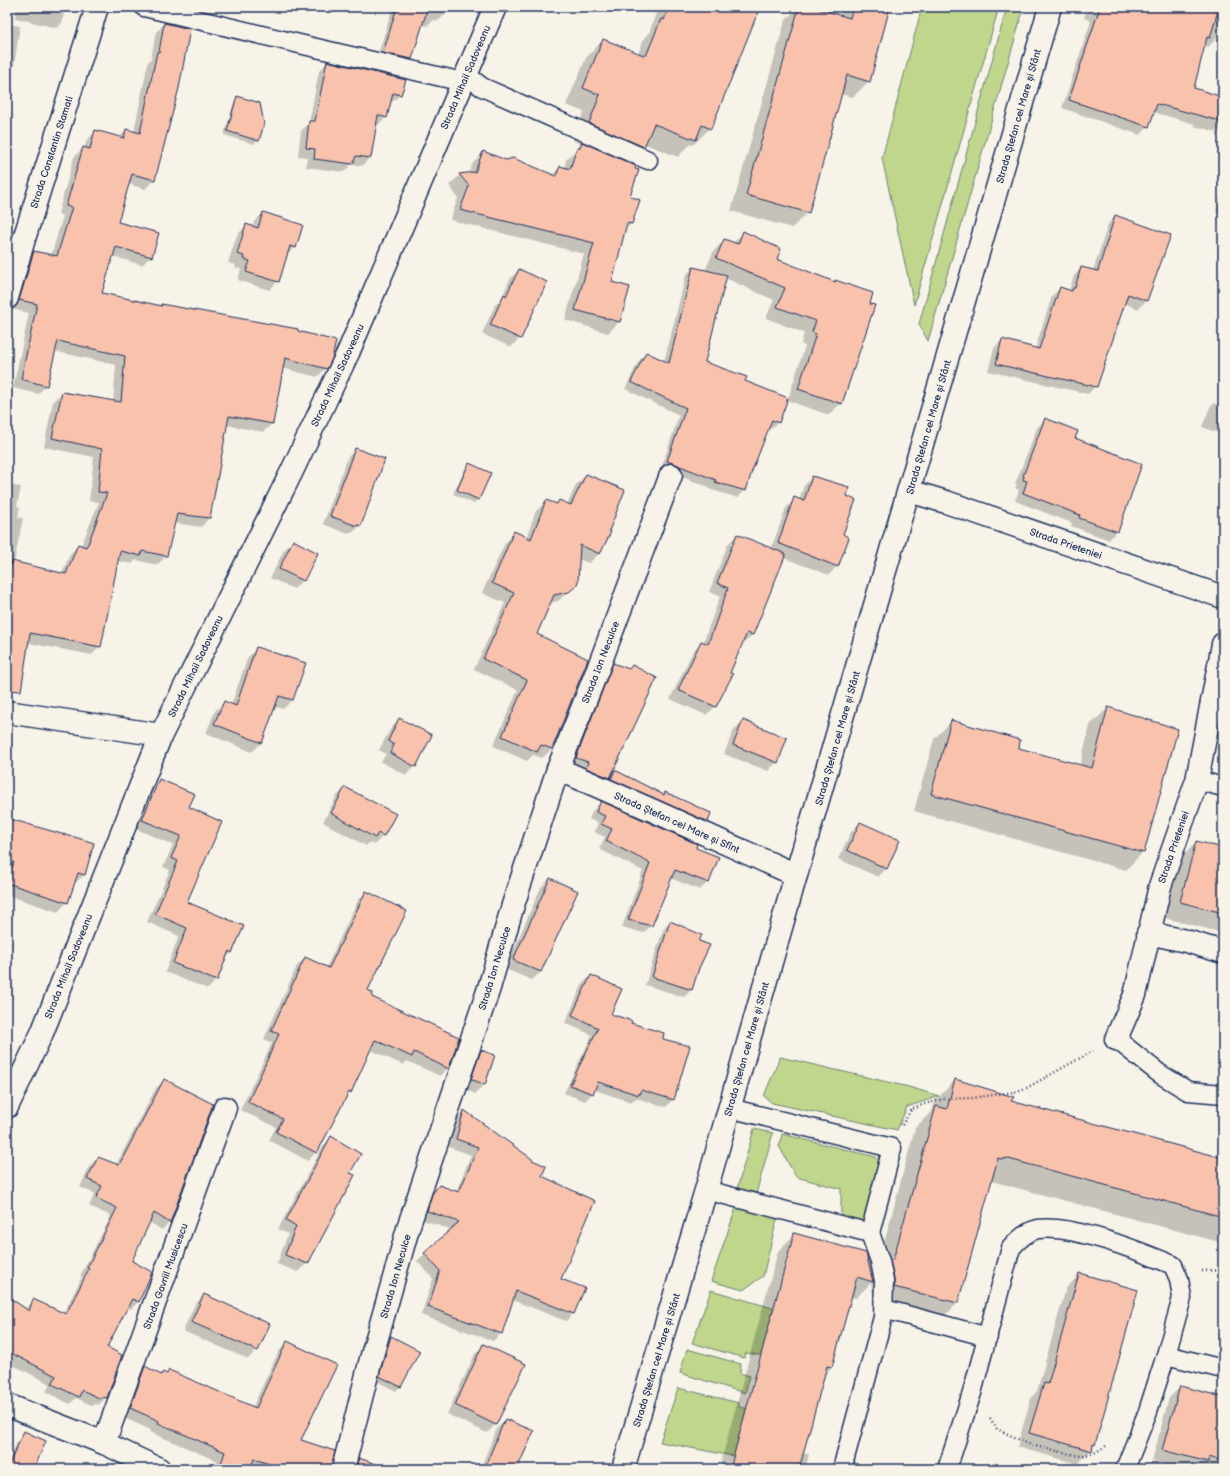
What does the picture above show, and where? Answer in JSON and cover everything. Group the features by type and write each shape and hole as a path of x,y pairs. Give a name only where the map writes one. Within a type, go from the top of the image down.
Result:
{"street":[{"name":"Strada Constantin Stamati","path":"7,298 97,7"},
{"name":"Strada Mihail Sadoveanu","path":"7,1107 42,1033 161,734 292,471 348,353 495,7"},
{"name":"Strada Ștefan cel Mare și Sfânt","path":"623,1469 706,1190 796,875 1050,7"},
{"name":"Strada Ion Neculce","path":"343,1469 371,1360 409,1225 489,988 513,905 558,769 599,666 671,475"},
{"name":"Strada Prieteniei","path":"909,491 946,502 1223,597"},
{"name":"Strada Prieteniei","path":"1116,1039 1134,995 1160,886 1197,780 1223,644"},
{"path":"7,712 161,734"},
{"name":"Strada Ștefan cel Mare și Sfînt","path":"558,769 796,875"},
{"path":"1148,933 1186,941 1223,952"},
{"name":"Strada Gavriil Musicescu","path":"104,1443 225,1108"},
{"path":"7,1405 104,1443 159,1469"}],"lane":[{"path":"144,7 312,48 465,78 482,87 648,160"},
{"path":"1197,780 1223,787"},
{"path":"1116,1039 1160,1074 1188,1090 1223,1094"},
{"path":"729,1108 892,1148 870,1233 880,1261 884,1281 883,1317 842,1469"},
{"path":"706,1190 870,1233"},
{"path":"947,1469 972,1393 1011,1248 1021,1238 1037,1229 1060,1229 1097,1238 1173,1265 1179,1279 1182,1298 1166,1355 1148,1411 1125,1469"},
{"path":"884,1309 988,1337"},
{"path":"1166,1355 1223,1369"}],"path":[{"path":"892,1148 904,1119 911,1110 924,1104 944,1099 972,1098 1021,1090 1116,1039"},
{"path":"972,1393 997,1429 1031,1446 1079,1456 1103,1448 1110,1442"}],"green space":[{"path":"922,7 999,7 914,305 882,158"},
{"path":"1007,7 1024,7 928,341 919,324"},
{"path":"780,1057 909,1087 939,1096 907,1107 897,1130 772,1103 764,1096"},
{"path":"754,1129 773,1133 756,1194 737,1189"},
{"path":"782,1134 876,1157 884,1164 869,1226 841,1221 841,1189 796,1177 779,1146"},
{"path":"737,1205 777,1219 763,1276 743,1290 711,1281"},
{"path":"711,1290 776,1309 764,1356 746,1353 744,1358 692,1343"},
{"path":"687,1349 741,1364 740,1373 750,1376 745,1393 680,1373"},
{"path":"678,1388 739,1403 739,1407 750,1409 738,1457 660,1442"}],"building":[{"path":"397,7 428,7 412,59 383,53"},
{"path":"669,7 760,7 711,129 702,125 696,140 654,124 644,147 589,123 600,95 583,88 603,39 646,56 661,19 664,20"},
{"path":"799,7 812,7 850,18 853,7 890,7 870,82 847,75 809,213 746,195"},
{"path":"1100,7 1219,7 1210,38 1207,37 1194,88 1223,97 1223,122 1157,104 1149,127 1069,100"},
{"path":"164,23 190,29 179,88 155,180 132,174 118,222 159,233 152,257 116,247 102,293 162,306 161,304 298,329 298,331 336,341 332,359 327,369 285,358 273,424 229,416 210,518 177,514 167,556 142,551 141,556 120,551 101,647 30,633 21,691 7,690 7,581 12,561 66,574 78,544 86,547 88,544 107,493 98,492 102,449 52,438 62,392 121,402 125,356 58,341 47,386 21,379 37,304 19,300 34,251 57,256 72,207 66,206 83,147 90,149 95,130 124,138 126,129 140,133 157,52 159,52"},
{"path":"327,61 406,80 401,95 393,93 387,118 378,115 371,158 356,156 353,164 314,159 315,149 306,148 309,121 315,121"},
{"path":"237,96 260,103 264,124 259,141 227,131"},
{"path":"582,142 636,166 635,169 639,170 630,196 640,200 632,224 627,223 612,282 630,287 620,322 575,310 594,243 460,210 469,186 459,174 475,172 483,151 506,160 513,158 556,176 560,166 570,169 577,148 579,149"},
{"path":"263,212 303,225 296,248 290,246 279,282 246,272 250,261 243,259 244,256 237,254 246,224 258,228"},
{"path":"1115,215 1171,235 1147,301 1128,294 1097,387 996,364 1002,339 1039,349 1060,287 1072,291 1073,288 1075,288 1081,267 1098,271"},
{"path":"743,231 781,249 777,259 835,282 835,280 873,293 870,304 875,305 842,404 798,389 816,334 812,332 816,321 777,307 785,288 716,258 724,239 738,244"},
{"path":"693,267 727,275 705,362 747,377 745,381 788,398 779,423 772,420 752,471 746,491 715,482 716,480 667,461 686,408 631,382 646,352 669,363"},
{"path":"519,269 547,282 521,339 490,325 504,294 506,296"},
{"path":"1045,418 1078,431 1075,438 1142,464 1118,532 1079,518 1080,515 1023,493 1027,481 1023,480 1023,476"},
{"path":"355,448 385,459 361,526 357,526 330,516"},
{"path":"469,463 491,473 479,500 457,490"},
{"path":"586,474 625,490 609,531 611,532 600,554 580,545 578,582 569,592 554,595 537,634 588,659 552,749 541,745 537,752 502,736 527,680 483,659 514,593 492,583 514,531 531,539 546,500 557,504 559,500 571,505"},
{"path":"812,476 849,487 847,496 856,500 843,534 849,538 838,567 778,543 794,497 804,501"},
{"path":"737,534 786,554 753,635 747,633 730,673 733,674 716,707 678,690 701,641 708,644 728,588 717,583"},
{"path":"293,540 318,553 304,581 279,569"},
{"path":"256,647 306,663 293,700 279,696 262,743 214,724 224,701 236,706"},
{"path":"613,663 629,669 632,665 657,678 610,778 586,768 588,762 576,758"},
{"path":"1108,707 1178,729 1144,853 931,794 951,720 1020,740 1019,748 1092,768"},
{"path":"399,718 432,735 416,767 390,753 394,745 388,741"},
{"path":"743,720 787,738 778,763 733,745"},
{"path":"615,770 664,795 665,792 711,813 708,822 611,779"},
{"path":"159,779 195,794 189,807 222,822 187,902 244,926 232,953 229,951 217,981 173,963 187,928 155,914 178,861 171,858 181,836 142,820"},
{"path":"345,787 396,814 384,836 378,833 375,838 331,813"},
{"path":"601,801 697,844 696,848 719,857 709,883 675,870 652,926 628,920 650,863 606,841 612,829 601,824 605,816 596,812"},
{"path":"7,818 94,843 85,875 78,873 68,903 7,883 14,862 7,860"},
{"path":"860,822 900,840 887,869 847,850"},
{"path":"1196,841 1223,848 1223,913 1180,902"},
{"path":"550,878 578,891 541,972 513,960"},
{"path":"366,891 407,911 368,990 373,993 372,997 459,1037 449,1069 414,1052 412,1057 375,1040 351,1093 349,1092 317,1153 276,1132 283,1119 248,1102 279,1034 271,1031 305,957 329,968"},
{"path":"670,921 702,935 699,941 710,945 699,968 692,990 652,977"},
{"path":"591,975 622,989 611,1014 632,1021 631,1023 664,1033 663,1039 690,1046 674,1100 641,1090 639,1095 598,1082 593,1094 570,1085 598,1028 572,1015"},
{"path":"481,1050 495,1055 485,1085 471,1079"},
{"path":"164,1079 213,1104 170,1223 154,1213 132,1261 152,1272 139,1302 132,1299 107,1347 122,1355 107,1398 103,1397 101,1399 82,1390 79,1397 52,1384 56,1376 7,1351 7,1296 29,1311 33,1299 66,1314 89,1269 87,1268 117,1208 96,1198 102,1186 87,1179 98,1157 119,1165"},
{"path":"955,1079 1014,1097 1011,1101 1223,1158 1223,1217 1005,1158 1004,1160 998,1158 958,1303 894,1287 890,1260 893,1260 936,1106 947,1109"},
{"path":"464,1110 532,1160 546,1166 542,1176 595,1201 561,1279 585,1288 574,1314 516,1291 502,1334 428,1307 440,1271 424,1253 459,1222 427,1211 432,1194 439,1185 459,1192 478,1147 456,1139"},
{"path":"331,1136 361,1154 350,1173 355,1175 308,1264 285,1255 296,1226 286,1220"},
{"path":"794,1233 866,1253 873,1282 857,1277 832,1367 827,1366 799,1469 730,1469"},
{"path":"1079,1273 1138,1290 1095,1445 1093,1444 1092,1451 1029,1433 1044,1383 1048,1384"},
{"path":"204,1294 270,1324 258,1351 191,1322"},
{"path":"391,1336 420,1351 401,1387 379,1376"},
{"path":"287,1341 337,1365 301,1440 335,1451 331,1469 285,1469 254,1459 250,1469 219,1469 225,1452 158,1423 159,1421 130,1408 145,1366 161,1375 163,1372 167,1374 169,1370 256,1408"},
{"path":"483,1344 526,1364 496,1425 455,1405"},
{"path":"1180,1386 1223,1397 1223,1461 1209,1457 1208,1462 1162,1450"},
{"path":"505,1419 534,1431 517,1469 484,1469"},
{"path":"24,1431 46,1441 34,1469 7,1469"},
{"path":"359,1458 376,1464 375,1469 356,1469"}]}
